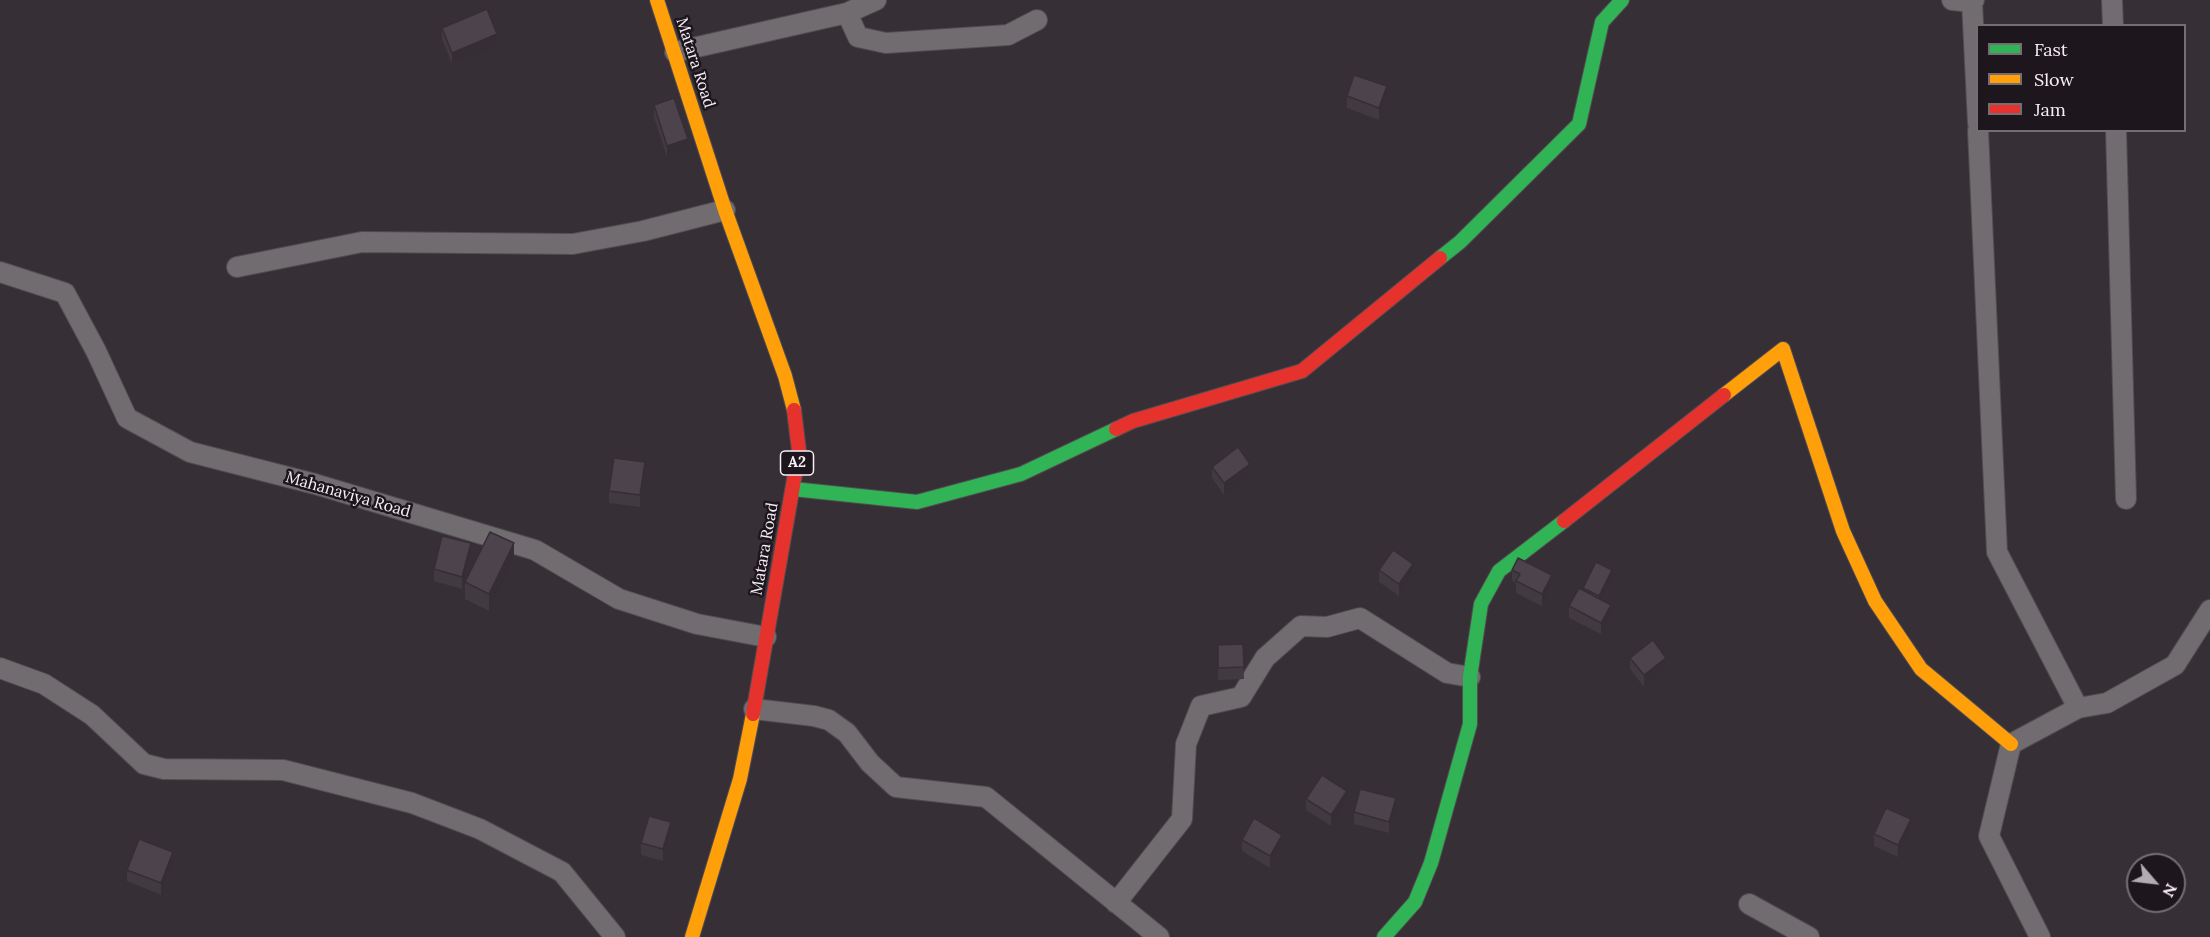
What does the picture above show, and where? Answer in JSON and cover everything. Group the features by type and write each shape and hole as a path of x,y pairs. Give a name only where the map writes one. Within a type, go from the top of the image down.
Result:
{"main road":[{"name":"Matara Road","path":"657,0 725,210 785,376 795,413 799,451 740,779 692,937"},
{"path":"793,489 917,502 1021,474 1133,421 1302,371 1460,242 1579,124 1602,22 1622,0"},
{"path":"1384,937 1415,902 1431,863 1470,724 1470,676 1481,604 1499,571 1784,349 1843,531 1875,601 1921,669 2012,744"}],"street":[{"path":"675,52 847,14 876,0"},
{"path":"1952,0 1973,1 1976,92"},
{"path":"2112,0 2113,24"},
{"path":"847,14 858,37 886,43 1008,35 1037,20"},
{"path":"1978,132 1997,552 2078,708"},
{"path":"2116,132 2126,499"},
{"path":"237,267 362,242 573,243 643,231 725,210"},
{"name":"Mahanaviya Road","path":"0,272 65,293 96,351 127,418 190,452 315,484 535,550 619,599 697,624 766,637"},
{"path":"2040,937 1989,836 2012,744 2078,708 2108,703 2175,665 2210,610"},
{"path":"1116,903 1182,819 1186,744 1201,706 1241,697 1265,658 1301,626 1327,627 1360,618 1447,673 1470,676"},
{"path":"0,668 44,684 92,715 144,764 164,769 283,770 412,803 480,829 562,872 615,937"},
{"path":"754,709 829,720 847,733 882,776 896,787 986,797 1159,937"},
{"path":"1749,904 1809,937"}],"building":[{"path":"487,9 497,34 452,53 442,28"},
{"path":"1354,75 1387,86 1379,108 1347,96"},
{"path":"674,98 688,139 667,146 654,105"},
{"path":"1238,447 1250,464 1224,483 1212,467"},
{"path":"614,458 645,462 640,495 609,491"},
{"path":"490,532 514,543 489,594 465,582"},
{"path":"442,536 471,543 462,577 434,569"},
{"path":"1393,550 1413,564 1399,584 1379,570"},
{"path":"1518,558 1552,575 1542,594 1516,581 1520,574 1512,570"},
{"path":"1596,562 1612,570 1599,596 1583,588"},
{"path":"1579,588 1611,605 1601,623 1569,606"},
{"path":"1653,640 1666,658 1644,675 1630,658"},
{"path":"1243,644 1244,667 1218,668 1218,645"},
{"path":"1322,775 1347,791 1331,815 1306,799"},
{"path":"1360,789 1396,798 1389,822 1354,812"},
{"path":"1886,808 1911,819 1898,845 1874,834"},
{"path":"649,816 671,822 663,849 641,843"},
{"path":"1254,818 1282,835 1270,856 1242,840"},
{"path":"139,839 173,852 161,883 127,870"}],"traffic: fast":[{"path":"1440,258 1460,242 1579,124 1602,22 1622,0"},
{"path":"793,489 917,502 1021,474 1116,429"},
{"path":"1384,937 1415,902 1431,863 1470,724 1470,677 1481,604 1499,571 1564,521"}],"traffic: slow":[{"path":"657,0 725,210 785,376 794,410"},
{"path":"1724,395 1783,349 1843,531 1875,601 1921,669 2011,744"},
{"path":"692,937 740,779 753,714"}],"traffic: jam":[{"path":"1116,429 1133,421 1302,371 1440,258"},
{"path":"1564,521 1724,395"},
{"path":"753,714 799,451 794,410"}]}
